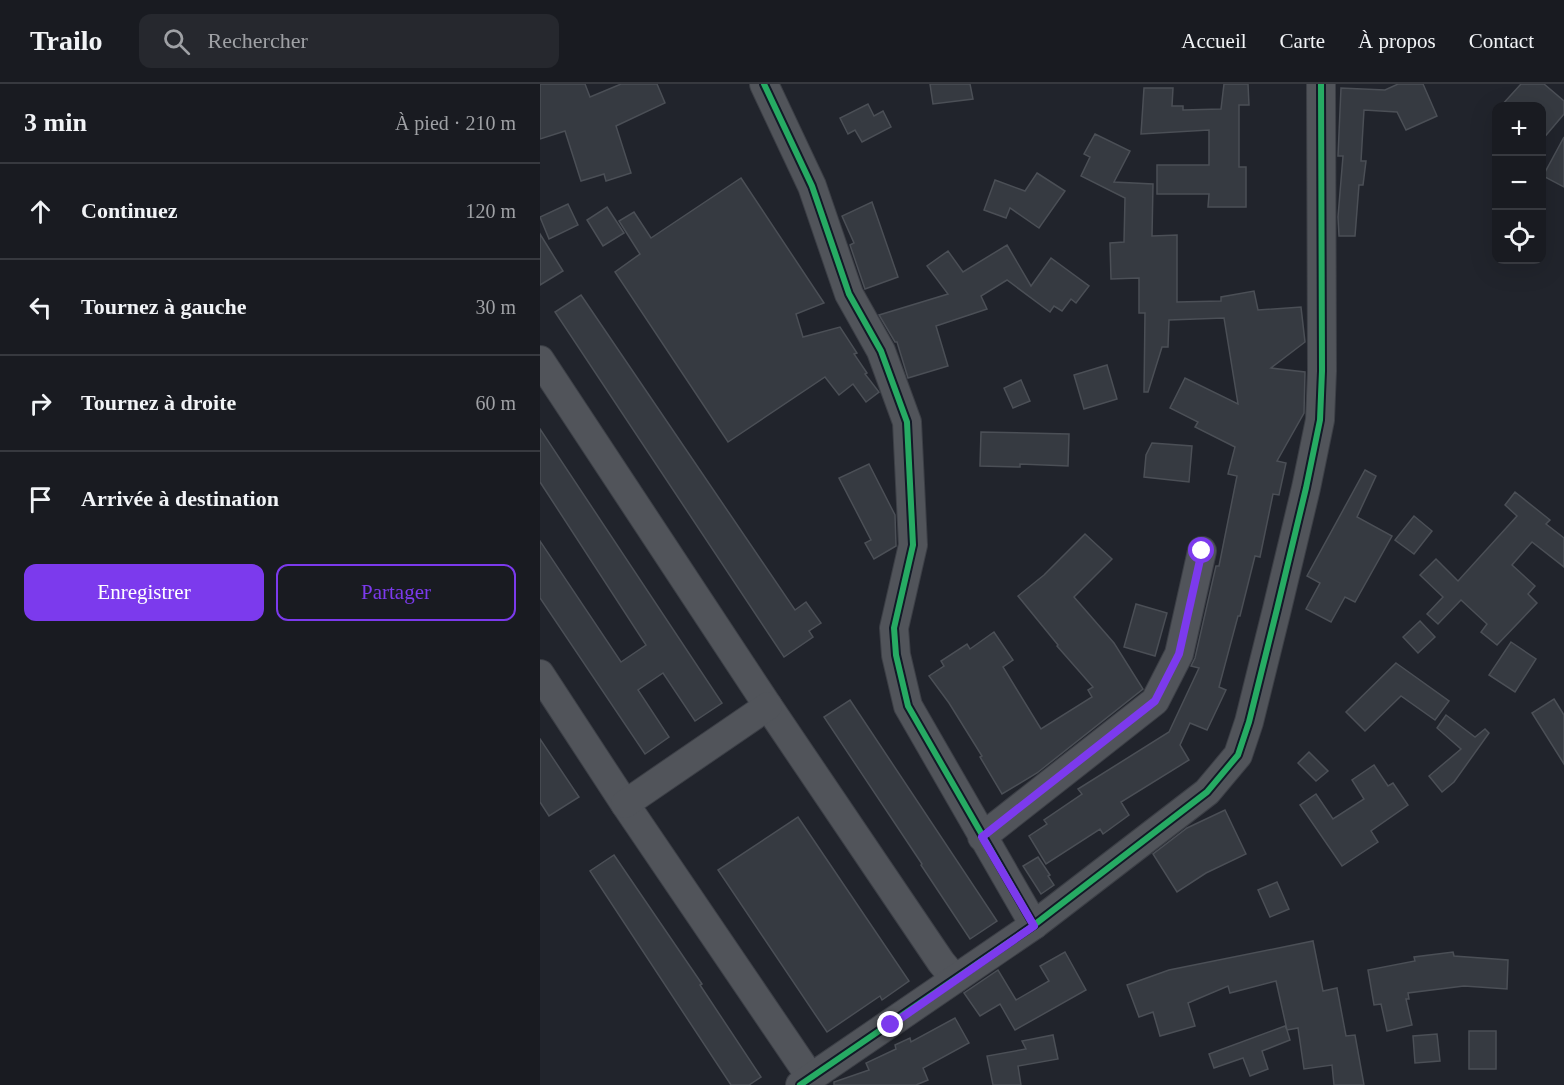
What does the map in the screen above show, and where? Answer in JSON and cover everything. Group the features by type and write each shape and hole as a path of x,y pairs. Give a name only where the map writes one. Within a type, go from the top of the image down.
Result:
{"street":[{"path":"764,84 812,186 849,294 881,351 907,422 914,545 894,628 896,655 908,706 1034,926"},
{"path":"540,674 806,1081 1034,926 1208,792 1238,756 1249,722 1280,598 1320,420 1322,371 1321,84"},
{"path":"540,360 768,706 941,962 955,979"},
{"path":"982,837 1155,701 1179,654 1202,551"},
{"path":"625,804 768,706"}],"building":[{"path":"540,84 585,84 590,97 621,84 657,84 665,103 616,126 631,173 606,181 604,174 581,181 565,131 540,139"},
{"path":"930,84 970,84 973,99 933,104"},
{"path":"1224,84 1248,84 1249,105 1239,105 1239,167 1246,167 1246,207 1208,207 1209,194 1157,194 1157,165 1209,165 1209,130 1141,134 1144,88 1173,88 1172,106 1183,106 1183,110 1221,109"},
{"path":"1398,84 1423,84 1437,116 1406,130 1397,112 1364,110 1361,161 1366,161 1363,185 1359,185 1355,236 1339,236 1338,217 1343,156 1338,156 1341,88 1385,90"},
{"path":"1521,84 1544,84 1564,101 1564,114 1546,135 1546,102 1505,102"},
{"path":"868,104 874,116 883,111 891,127 862,142 855,130 848,134 840,118"},
{"path":"1095,134 1130,151 1114,182 1153,184 1152,236 1177,235 1177,302 1221,301 1221,297 1254,291 1258,310 1301,307 1305,342 1271,368 1305,372 1304,413 1277,461 1286,463 1279,495 1273,494 1260,557 1255,556 1240,616 1238,616 1219,687 1226,690 1207,730 1190,723 1180,745 1189,760 1121,802 1129,815 1103,834 1100,829 1046,864 1029,836 1047,824 1044,820 1082,794 1078,789 1169,732 1199,668 1191,666 1195,658 1216,566 1219,566 1237,476 1228,474 1235,447 1195,427 1198,422 1170,408 1185,378 1238,404 1224,318 1169,320 1168,347 1162,347 1148,392 1144,392 1145,313 1139,313 1139,278 1111,279 1110,243 1124,242 1125,198 1081,176 1090,157 1084,154"},
{"path":"1564,137 1564,187 1546,178 1546,170"},
{"path":"1037,173 1065,191 1039,228 1010,208 1006,218 984,210 995,180 1025,191"},
{"path":"741,178 824,303 796,314 803,337 840,327 857,353 854,354 867,373 865,374 879,392 866,402 853,384 839,395 825,377 728,442 615,272 640,254 619,221 634,212 651,238"},
{"path":"872,202 898,277 865,289 850,245 854,243 842,216"},
{"path":"568,204 578,225 549,239 540,217"},
{"path":"607,207 624,233 603,246 587,220"},
{"path":"540,234 563,271 540,285"},
{"path":"1007,245 1031,286 1051,258 1089,286 1076,303 1071,299 1062,311 1054,306 1050,312 1007,280 981,296 987,309 936,326 948,366 908,378 897,342 879,315 948,294 927,266 948,251 963,272"},
{"path":"581,295 795,610 806,602 821,623 809,631 813,637 784,657 555,312"},
{"path":"1107,365 1117,399 1084,409 1074,375"},
{"path":"1021,380 1030,401 1013,408 1004,388"},
{"path":"540,429 722,703 695,721 663,673 638,690 669,737 645,754 540,598 540,541 621,662 646,645 540,482"},
{"path":"981,432 1069,434 1068,466 1020,464 1020,467 980,466"},
{"path":"1152,443 1192,446 1189,482 1144,477 1146,455"},
{"path":"869,464 895,515 896,546 874,559 865,543 871,540 839,478"},
{"path":"1365,470 1376,476 1357,517 1392,536 1355,602 1345,597 1331,622 1306,609 1320,583 1307,576"},
{"path":"1515,492 1550,520 1546,524 1564,538 1564,567 1532,542 1512,565 1535,586 1528,594 1537,603 1497,645 1481,632 1487,624 1461,600 1438,624 1427,614 1443,597 1420,575 1436,559 1458,581 1517,516 1505,505"},
{"path":"1414,516 1432,531 1414,554 1395,540"},
{"path":"1085,534 1112,559 1074,597 1114,643 1143,689 1037,773 1002,794 980,757 982,756 929,676 944,666 941,661 967,644 970,649 994,632 1013,660 1003,667 1041,729 1092,697 1088,690 1093,687 1018,596 1044,575"},
{"path":"1136,604 1167,613 1155,656 1124,647"},
{"path":"1420,621 1435,637 1418,653 1403,637"},
{"path":"1511,642 1536,659 1515,692 1489,675"},
{"path":"1396,663 1449,701 1435,720 1401,696 1365,731 1346,712"},
{"path":"1554,699 1564,715 1564,764 1532,713"},
{"path":"850,700 997,921 970,939 824,717"},
{"path":"1446,715 1475,737 1485,729 1489,733 1454,782 1442,792 1429,776 1461,749 1437,728"},
{"path":"540,739 579,797 549,816 540,802"},
{"path":"1309,752 1328,771 1316,781 1298,763"},
{"path":"1374,765 1388,786 1393,783 1408,805 1371,831 1378,842 1342,866 1300,805 1316,794 1333,819 1364,799 1352,780"},
{"path":"1225,810 1246,854 1206,873 1177,892 1153,854 1187,828"},
{"path":"798,817 909,981 882,1000 880,996 827,1032 718,870"},
{"path":"614,855 702,984 700,985 761,1077 749,1085 731,1085 590,871"},
{"path":"1038,857 1054,885 1041,894 1023,866"},
{"path":"1277,882 1289,909 1270,917 1258,890"},
{"path":"1313,941 1323,991 1337,988 1346,1036 1355,1035 1364,1085 1334,1085 1332,1065 1304,1069 1298,1028 1287,1030 1276,981 1230,993 1228,986 1188,1003 1195,1026 1160,1036 1153,1012 1139,1017 1127,985 1169,970"},
{"path":"1065,952 1086,990 1015,1030 1000,1004 980,1016 964,993 998,970 1016,1000 1049,981 1040,966"},
{"path":"1453,952 1454,956 1508,960 1507,989 1464,986 1408,993 1409,999 1406,999 1412,1025 1387,1031 1381,1004 1374,1005 1368,970 1415,961 1414,957"},
{"path":"955,1018 969,1043 923,1068 928,1080 916,1085 834,1085 834,1082 869,1070 866,1063 896,1049 895,1045 910,1038 911,1042"},
{"path":"1285,1026 1290,1040 1262,1051 1268,1069 1250,1076 1243,1058 1214,1068 1209,1054"},
{"path":"1469,1031 1496,1031 1496,1069 1469,1069"},
{"path":"1437,1034 1440,1061 1415,1063 1413,1036"},
{"path":"1053,1035 1058,1059 1018,1066 1021,1085 993,1085 987,1056 1026,1049 1022,1041"}],"cycle path":[{"path":"764,84 812,186 849,294 881,351 907,422 913,545 894,628 896,655 908,706 1034,925"},
{"path":"800,1085 1034,925 1207,792 1238,755 1249,722 1277,609 1320,420 1322,371 1321,84"}],"route":[{"path":"891,1025 1034,926 982,837 1155,701 1179,654 1202,551"}]}
